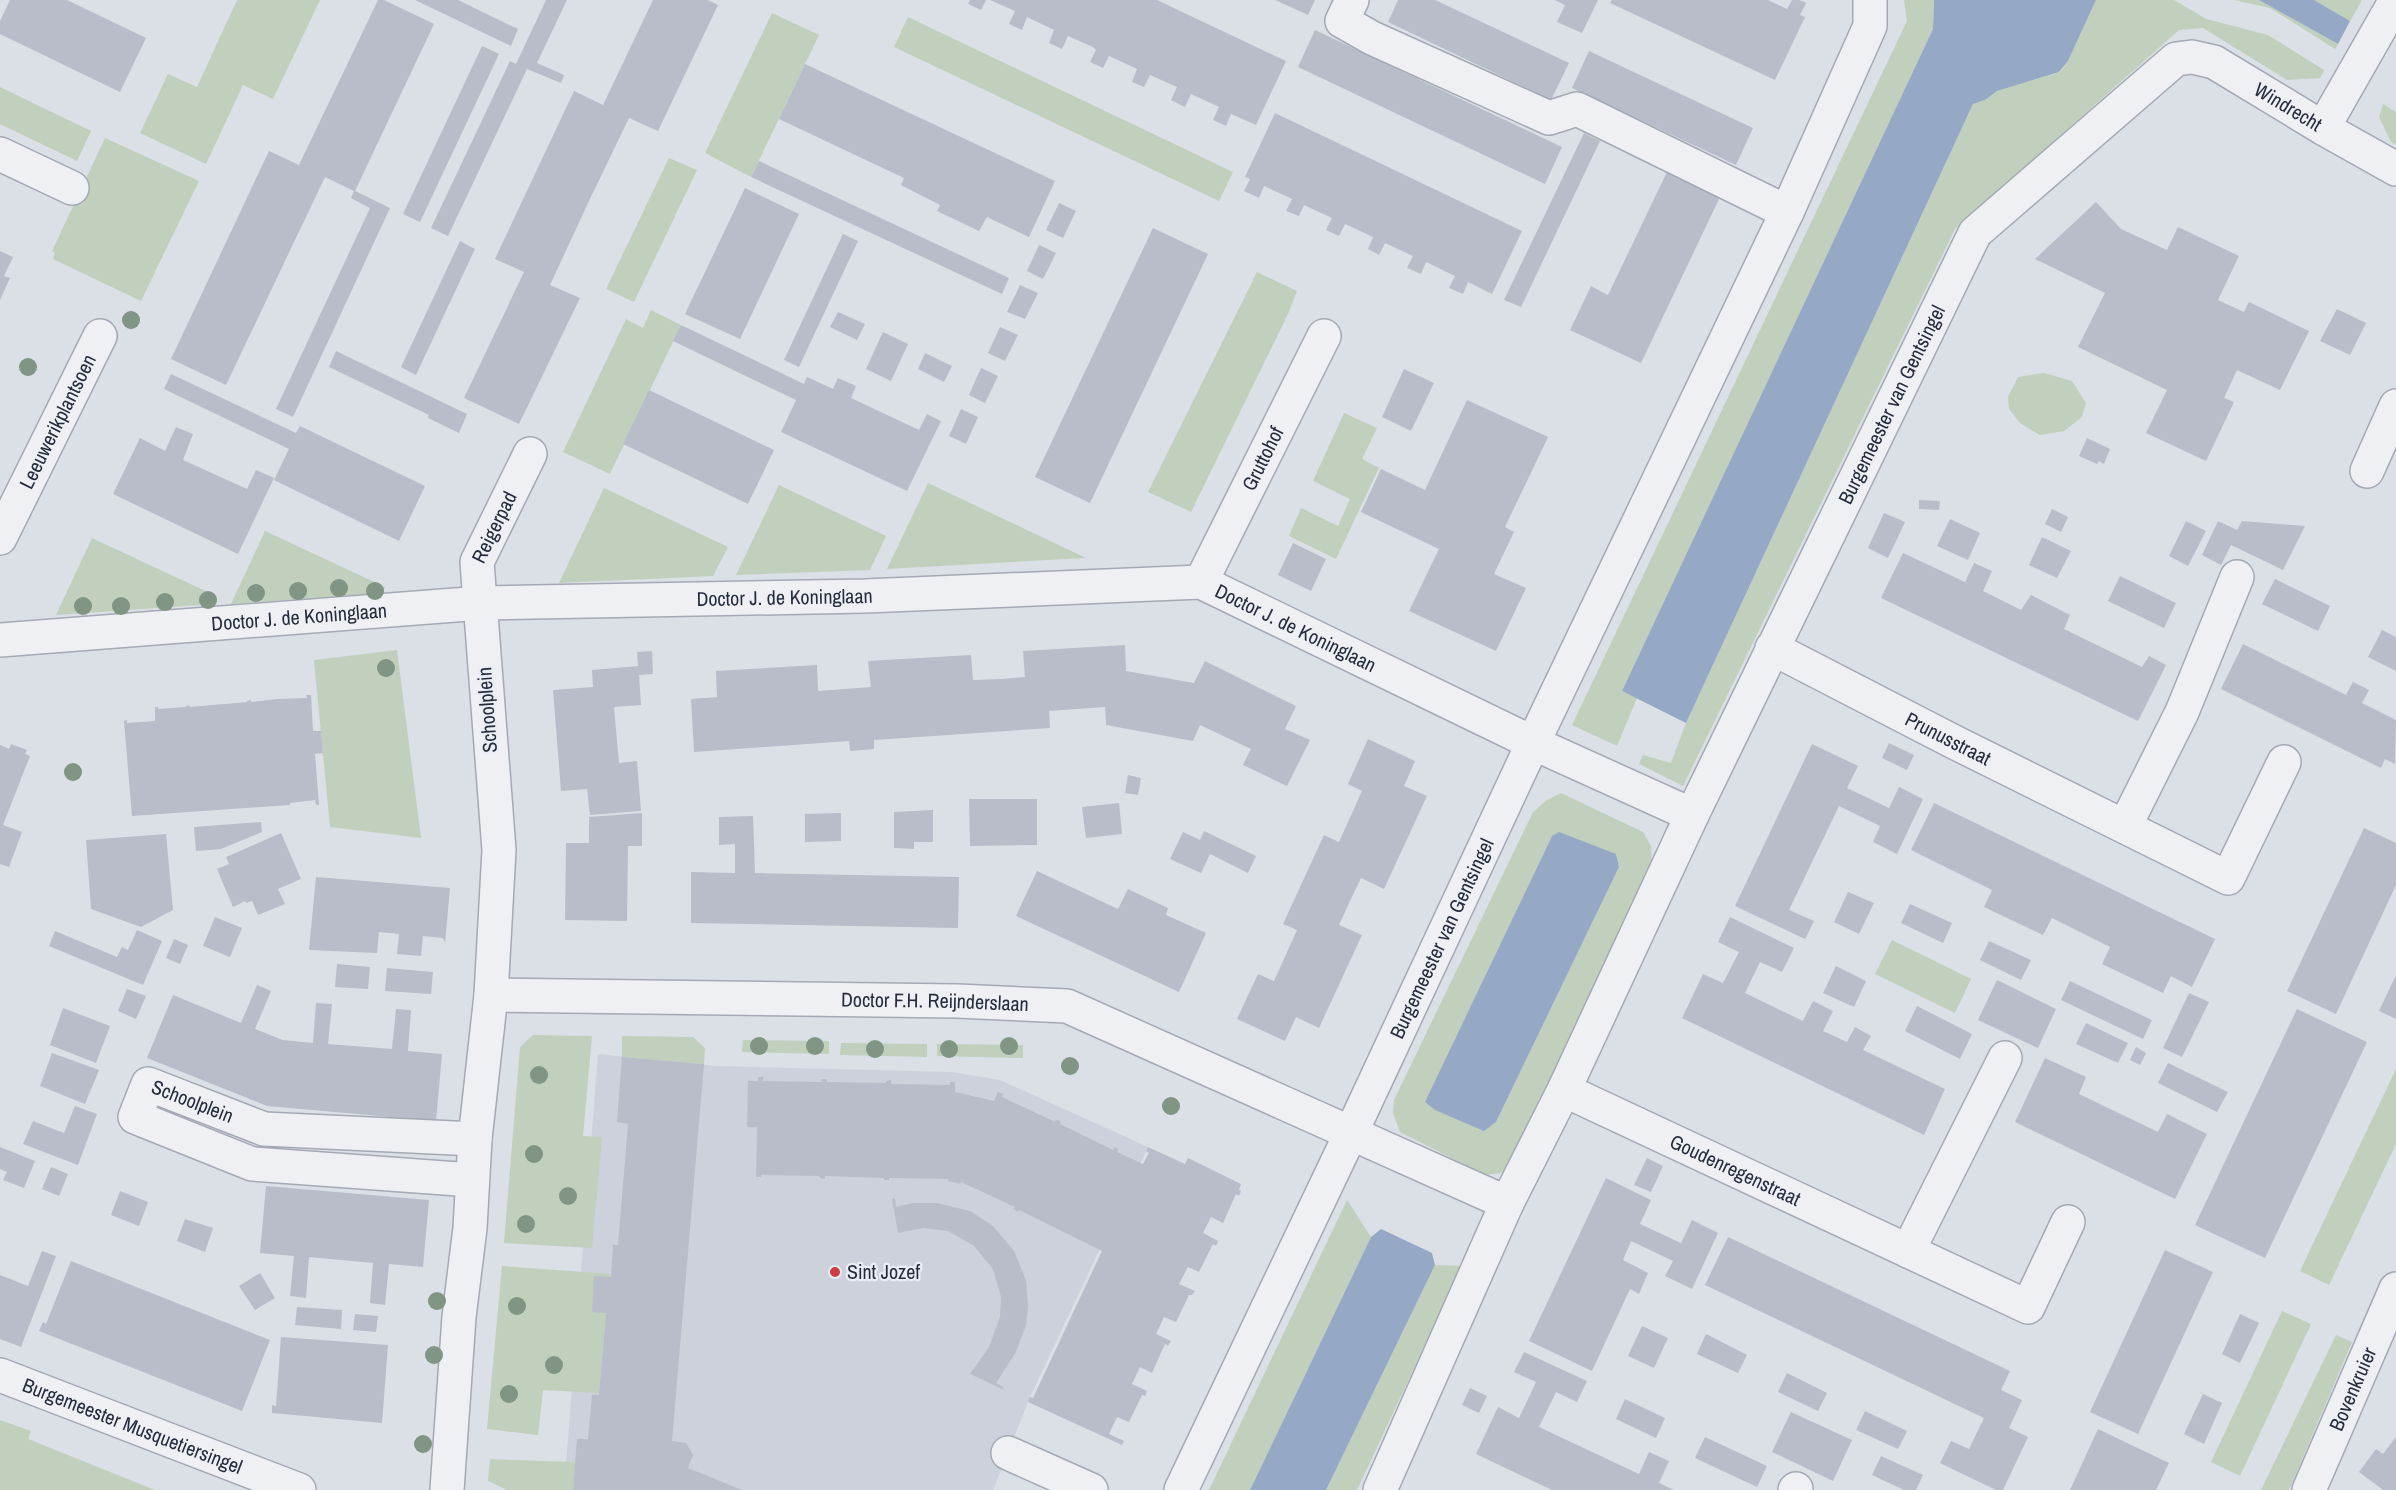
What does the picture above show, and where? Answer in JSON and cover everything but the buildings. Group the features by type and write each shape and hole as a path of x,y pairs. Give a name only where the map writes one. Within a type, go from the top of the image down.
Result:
{"street":[{"path":"1352,0 1342,21 1372,38 1549,117 1577,109 1787,212"},
{"name":"Burgemeester van Gentsingel","path":"1180,1490 1351,1133 1533,742 1787,212 1870,26 1870,0"},
{"path":"2323,128 2396,0"},
{"name":"Windrecht","path":"2176,59 2192,57 2214,62 2396,169"},
{"name":"Burgemeester van Gentsingel","path":"1380,1490 1508,1203 1564,1090 1692,814 1975,233 2176,59"},
{"path":"0,154 72,188"},
{"name":"Leeuwerikplantsoen","path":"0,538 100,336"},
{"name":"Gruttohof","path":"1202,582 1324,336"},
{"path":"2367,471 2396,406"},
{"name":"Reigerpad","path":"481,603 477,562 530,454"},
{"path":"2125,826 2182,712 2237,577"},
{"name":"Doctor J. de Koninglaan","path":"0,640 481,603 865,596 1202,582 1533,742"},
{"name":"Schoolplein","path":"447,1490 459,1317 470,1228 475,1139 491,995 499,850 483,663 481,603"},
{"name":"Prunusstraat","path":"1772,648 1956,743 2228,878 2284,762"},
{"path":"1533,742 1692,814"},
{"name":"Doctor F.H. Reijnderslaan","path":"491,995 957,1001 1067,1006 1351,1133"},
{"path":"1908,1251 2005,1058"},
{"name":"Schoolplein","path":"472,1180 252,1164 135,1117 148,1084 264,1129 475,1139"},
{"name":"Goudenregenstraat","path":"1564,1090 2028,1306 2068,1222"},
{"path":"1351,1133 1508,1203"},
{"name":"Bovenkruier","path":"2309,1490 2396,1289"},
{"name":"Burgemeester Musquetiersingel","path":"0,1375 299,1490"},
{"path":"1008,1453 1091,1490"}],"shaded area":[{"name":"Sint Jozef","path":"598,1054 716,1066 952,1072 1000,1080 1148,1147 1030,1397 993,1490 564,1490"}],"green space":[{"path":"237,0 320,0 273,99 243,85 206,164 140,133 168,74 197,87"},
{"path":"1904,0 1934,0 1933,29 1622,691 1637,698 1617,746 1572,725 1907,21"},
{"path":"2096,0 2174,0 2206,19 2268,35 2324,70 2320,78 2287,80 2203,28 2179,30 1955,229 1683,786 1639,764 1643,755 1671,763 1686,723 1973,104 1985,100 1997,91 2060,72 2068,61"},
{"path":"2234,0 2259,0 2338,44 2335,49 2270,8"},
{"path":"2314,0 2362,0 2350,21"},
{"path":"772,13 819,35 751,177 705,153"},
{"path":"908,17 1233,172 1219,201 894,47"},
{"path":"0,87 91,131 77,161 0,124"},
{"path":"2383,104 2396,112 2396,145 2391,142 2379,117"},
{"path":"105,138 199,181 141,301 53,259 55,253 52,251"},
{"path":"669,158 697,170 634,302 606,289"},
{"path":"1257,272 1297,291 1288,314 1191,512 1148,492"},
{"path":"651,310 681,325 610,474 563,452 626,319 643,328"},
{"path":"2044,373 2072,381 2086,403 2082,417 2064,431 2040,435 2020,423 2009,409 2008,397 2018,377"},
{"path":"1344,413 1377,428 1362,459 1379,468 1336,559 1289,536 1301,508 1338,526 1350,499 1313,481"},
{"path":"928,483 1086,558 887,569"},
{"path":"779,485 886,536 870,570 736,575"},
{"path":"604,488 728,547 713,576 559,583"},
{"path":"265,531 385,587 382,593 231,604"},
{"path":"92,538 216,596 214,604 56,615"},
{"path":"397,650 421,838 330,827 314,660"},
{"path":"1561,793 1643,832 1651,846 1652,870 1512,1165 1501,1173 1485,1175 1400,1132 1393,1113 1394,1100 1533,812 1547,800","holes":["1552,836 1616,854 1619,867 1496,1122 1426,1102"]},
{"path":"1892,940 1971,979 1955,1013 1875,974"},
{"path":"533,1035 592,1036 583,1136 602,1137 592,1248 504,1243 520,1047"},
{"path":"622,1036 693,1037 705,1048 704,1064 622,1057"},
{"path":"743,1040 829,1041 829,1054 742,1052"},
{"path":"841,1043 927,1044 927,1057 840,1055"},
{"path":"937,1044 1023,1045 1023,1058 937,1056"},
{"path":"2396,1069 2396,1144 2329,1285 2300,1271"},
{"path":"1347,1200 1371,1237 1250,1490 1209,1490"},
{"path":"1435,1265 1462,1266 1357,1490 1326,1490"},
{"path":"502,1266 611,1274 611,1277 595,1289 592,1310 606,1312 599,1393 543,1390 538,1435 487,1429"},
{"path":"2282,1311 2311,1324 2240,1476 2211,1462"},
{"path":"2336,1335 2352,1342 2289,1490 2261,1490"},
{"path":"0,1420 31,1431 28,1439 155,1490 0,1490"},
{"path":"490,1459 575,1462 573,1490 507,1490 488,1481"}],"water":[{"path":"1934,0 2096,0 2068,61 2059,72 1997,91 1985,100 1973,104 1686,723 1622,691 1933,29"},
{"path":"2259,0 2314,0 2350,21 2338,44"},
{"path":"1559,832 1616,854 1619,867 1496,1122 1484,1131 1435,1110 1425,1102 1552,836"},
{"path":"1381,1229 1432,1253 1435,1265 1326,1490 1250,1490 1371,1237"}],"place":[{"name":"Sint Jozef","path":"835,1272"}]}
